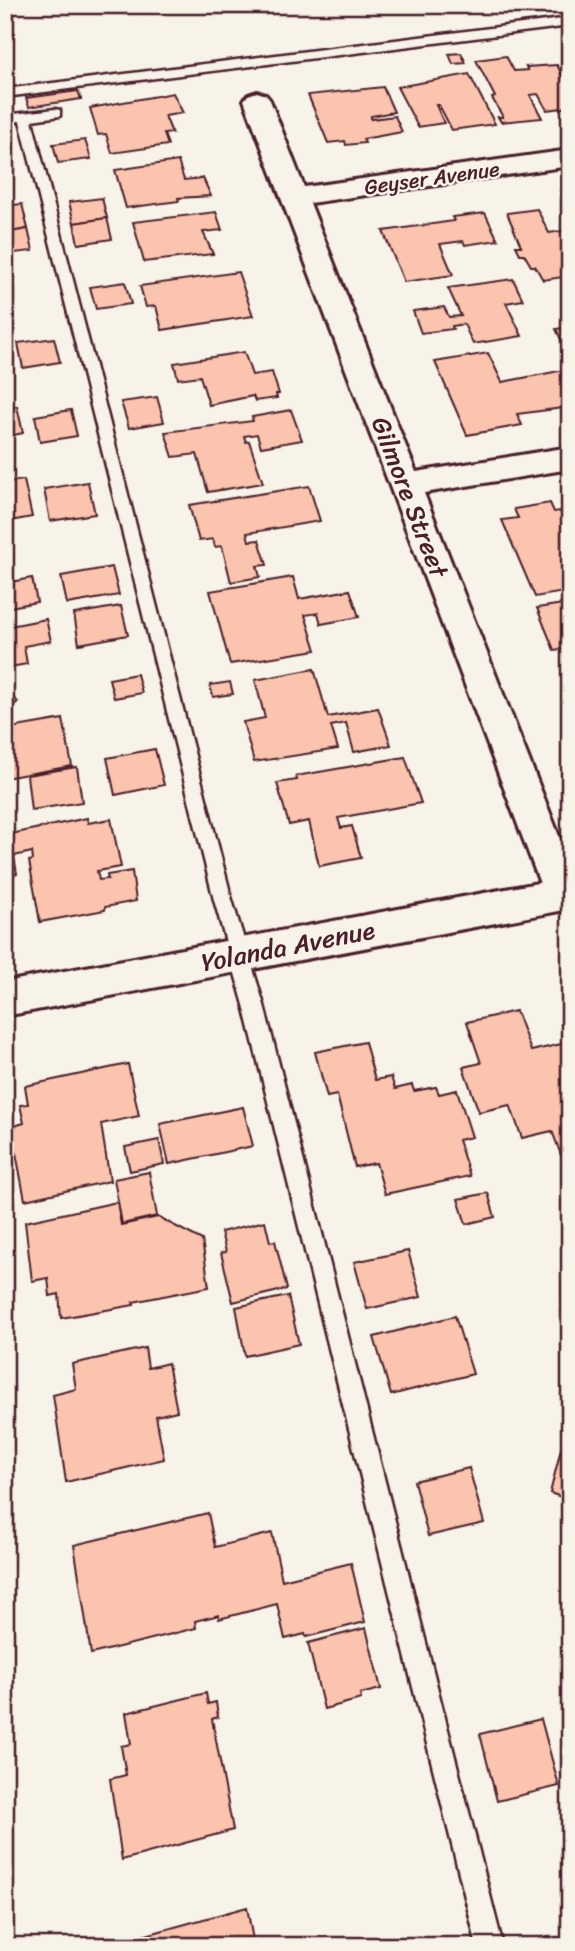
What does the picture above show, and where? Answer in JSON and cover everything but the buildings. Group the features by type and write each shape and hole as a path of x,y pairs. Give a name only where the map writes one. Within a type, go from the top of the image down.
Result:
{"street":[{"name":"Gilmore Street","path":"257,100 567,893"},
{"name":"Geyser Avenue","path":"294,197 570,158"},
{"path":"406,485 570,458"},
{"name":"Yolanda Avenue","path":"5,999 567,893"}],"lane":[{"path":"5,93 570,22"},
{"path":"5,119 55,113"},
{"path":"25,117 105,439 239,956 254,1004 490,1946"}]}
